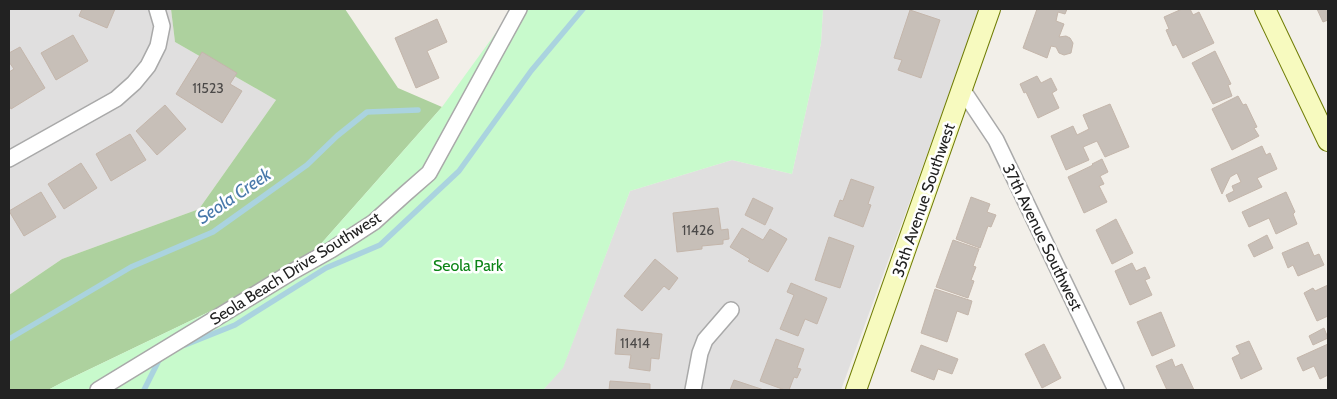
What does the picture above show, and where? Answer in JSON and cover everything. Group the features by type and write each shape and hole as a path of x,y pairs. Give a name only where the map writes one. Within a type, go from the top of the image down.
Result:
{"street":[{"path":"9,159 116,99 134,83 148,66 158,46 162,26 157,9"},
{"name":"Seola Beach Drive Southwest","path":"98,390 331,250 374,222 406,194 429,173 519,9"},
{"name":"35th Avenue Southwest","path":"856,390 990,9"},
{"path":"1265,9 1328,141"},
{"name":"37th Avenue Southwest","path":"962,89 996,140 1116,390"},
{"path":"694,390 700,354 705,340 731,310"}],"shaded area":[{"path":"9,9 171,9 175,42 276,100 199,209 62,259 9,295"},
{"path":"823,9 980,9 841,390 543,390 563,367 630,191 732,160 792,174 821,43"}],"green space":[{"path":"171,9 345,9 398,88 442,107 312,254 290,273 48,390 9,390 9,295 62,259 199,209 276,100 175,42"},
{"name":"Seola Park","path":"513,9 823,9 821,43 792,174 732,160 630,191 563,368 543,390 48,390 290,273 312,254 442,107"}],"building":[{"path":"82,9 115,9 107,28 79,16"},
{"path":"1037,9 1067,9 1065,14 1058,12 1056,21 1064,24 1059,37 1066,36 1073,43 1071,53 1064,55 1059,53 1056,47 1051,46 1047,58 1023,48"},
{"path":"1182,9 1190,9 1193,15 1199,12 1214,43 1183,58 1176,44 1173,46 1166,30 1169,29 1164,17"},
{"path":"1317,9 1328,9 1328,20 1323,22"},
{"path":"910,10 940,20 921,78 898,70 902,60 894,58"},
{"path":"437,19 447,42 427,51 439,78 416,88 395,38"},
{"path":"73,35 88,61 56,80 41,53"},
{"path":"20,47 45,88 11,109 9,105 9,72 14,69 9,62 9,53"},
{"path":"1215,51 1231,84 1228,85 1232,96 1213,104 1192,63"},
{"path":"202,52 237,73 230,84 242,91 222,123 176,94"},
{"path":"1037,76 1041,83 1051,78 1057,90 1052,93 1059,108 1038,118 1026,92 1024,93 1020,84"},
{"path":"1238,96 1243,105 1246,104 1257,127 1254,128 1259,136 1232,150 1212,109"},
{"path":"1110,104 1129,147 1105,157 1097,141 1083,147 1089,160 1066,170 1051,136 1073,126 1077,135 1089,129 1083,115"},
{"path":"165,105 186,129 157,155 136,131"},
{"path":"130,134 146,160 111,181 96,154"},
{"path":"1262,146 1266,155 1270,153 1277,169 1257,178 1262,187 1229,202 1226,195 1234,191 1232,186 1241,182 1237,173 1230,177 1222,194 1211,169"},
{"path":"1102,159 1108,172 1100,176 1104,184 1099,186 1107,202 1084,213 1068,177"},
{"path":"81,163 97,188 64,209 48,184"},
{"path":"851,179 874,187 868,204 871,205 863,227 834,216 840,200 843,201"},
{"path":"41,192 56,217 24,236 9,211"},
{"path":"1286,192 1295,212 1293,214 1297,224 1276,234 1269,218 1249,227 1242,212"},
{"path":"971,197 990,204 987,212 996,215 991,227 988,226 980,248 956,239"},
{"path":"753,198 773,208 765,225 745,215"},
{"path":"718,208 721,230 728,229 729,239 723,240 723,244 702,246 702,249 677,252 673,213"},
{"path":"1116,219 1133,253 1112,264 1096,230"},
{"path":"742,228 763,240 770,229 787,239 768,272 748,261 750,259 730,247"},
{"path":"1267,235 1273,248 1254,257 1248,245"},
{"path":"829,237 854,246 840,288 815,280"},
{"path":"953,240 979,249 973,266 976,267 971,280 974,281 968,298 936,287"},
{"path":"1308,242 1314,256 1319,254 1324,265 1298,276 1293,265 1288,268 1282,253"},
{"path":"655,259 678,278 669,290 664,286 642,311 624,296"},
{"path":"1132,263 1136,271 1145,267 1150,278 1145,280 1152,295 1130,305 1115,271"},
{"path":"791,283 827,298 817,324 805,319 798,336 780,329 794,295 787,292"},
{"path":"1328,285 1328,316 1317,321 1304,293 1313,288 1315,291"},
{"path":"935,289 972,301 968,315 957,311 947,342 921,333"},
{"path":"1161,312 1175,346 1152,356 1137,322"},
{"path":"1324,328 1328,338 1313,345 1309,336"},
{"path":"617,329 662,334 659,359 651,358 650,371 629,368 631,355 615,354"},
{"path":"776,339 804,349 797,368 801,369 797,378 794,377 789,390 760,381"},
{"path":"1249,341 1262,369 1241,379 1232,358 1240,354 1236,346"},
{"path":"1044,344 1061,378 1042,388 1025,354"},
{"path":"1328,344 1328,375 1320,379 1314,366 1303,371 1297,358"},
{"path":"921,345 958,359 952,374 938,369 934,380 911,371"},
{"path":"1172,359 1175,367 1182,364 1194,390 1167,390 1156,366"},
{"path":"734,380 764,390 730,390"},
{"path":"610,381 650,384 650,390 609,390"}],"waterway":[{"path":"185,345 235,325 326,268 380,245 459,171 531,71 583,9"},
{"name":"Seola Creek","path":"9,339 131,267 213,232 307,165 337,136 367,112 418,110"},
{"path":"144,390 161,356"}]}
